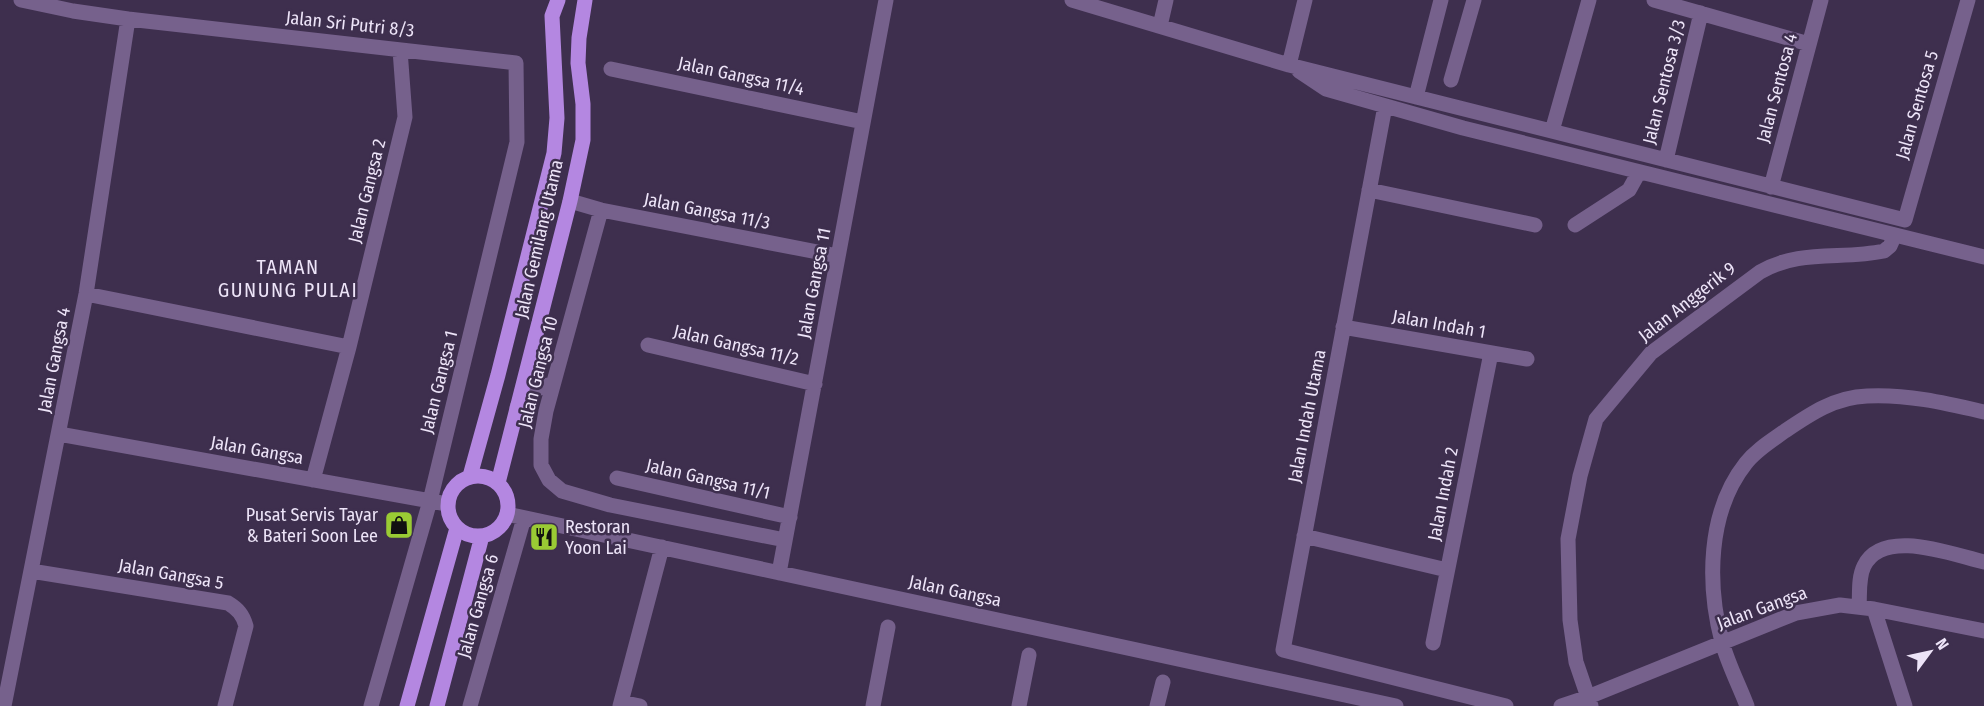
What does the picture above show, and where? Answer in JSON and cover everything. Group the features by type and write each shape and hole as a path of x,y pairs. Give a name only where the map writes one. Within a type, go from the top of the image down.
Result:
{"main road":[{"name":"Jalan Gemilang Utama","path":"470,476 554,153 557,118 552,16 558,0"},
{"name":"Jalan Gemilang Utama","path":"498,483 570,201 583,140 583,104 578,63 585,0"},
{"path":"470,476 490,477 504,490 508,500 507,514 500,527 482,536 464,533 457,528 448,513 447,504 454,486 470,476"},
{"path":"407,706 457,528"},
{"path":"437,706 482,536"}],"street":[{"name":"Jalan Sri Putri 8/3","path":"21,0 74,6 128,19 516,63"},
{"name":"Jalan Gangsa 11","path":"779,573 886,0"},
{"path":"1072,0 1290,65 1771,186"},
{"path":"1160,26 1166,0"},
{"path":"1290,65 1305,0"},
{"path":"1416,97 1441,0"},
{"path":"1451,80 1474,0"},
{"path":"1552,131 1589,0"},
{"path":"1654,0 1809,44"},
{"name":"Jalan Sentosa 4","path":"1771,186 1821,0"},
{"name":"Jalan Sentosa 5","path":"1771,186 1905,220 1968,0"},
{"name":"Jalan Sentosa 3/3","path":"1666,160 1701,13"},
{"name":"Jalan Gangsa 4","path":"4,706 86,294 128,19"},
{"name":"Jalan Gangsa 2","path":"313,480 349,347 405,117 400,50"},
{"name":"Jalan Gangsa 1","path":"371,706 430,501 517,142 516,63"},
{"path":"1290,65 1326,89 1463,128 1984,257"},
{"name":"Jalan Gangsa 11/4","path":"611,69 864,122"},
{"name":"Jalan Indah Utama","path":"1385,106 1283,650 1506,706"},
{"path":"1575,225 1629,190 1639,172"},
{"path":"1369,190 1535,225"},
{"name":"Jalan Gangsa 11/3","path":"570,201 601,210 838,256"},
{"name":"Jalan Gangsa 10","path":"601,210 553,384 541,440 541,465 549,480 562,491 610,505 785,540"},
{"name":"Jalan Anggerik 9","path":"1590,702 1576,662 1570,620 1568,539 1580,476 1596,419 1651,353 1760,272 1772,265 1799,257 1884,251 1890,246 1895,235"},
{"path":"86,294 349,347"},
{"name":"Jalan Indah 1","path":"1343,327 1527,359"},
{"name":"Jalan Gangsa 11/2","path":"648,345 814,384"},
{"name":"Jalan Indah 2","path":"1433,643 1491,353"},
{"path":"517,407 532,391 541,386 553,384"},
{"path":"1747,706 1722,643 1715,601 1714,537 1733,483 1746,463 1762,447 1820,408 1843,399 1866,396 1917,397 1984,411"},
{"name":"Jalan Gangsa","path":"59,434 447,504"},
{"name":"Jalan Gangsa 11/1","path":"617,478 790,517"},
{"name":"Jalan Gangsa","path":"507,514 1396,706"},
{"name":"Jalan Gangsa 6","path":"470,706 524,518"},
{"path":"1304,536 1447,570"},
{"path":"1905,706 1866,608 1860,578 1863,567 1870,557 1887,547 1911,545 1984,562"},
{"path":"640,706 620,704 662,547"},
{"name":"Jalan Gangsa 5","path":"31,571 228,603 235,607 244,618 246,626 225,706"},
{"name":"Jalan Gangsa","path":"1561,706 1590,702 1722,643 1796,613 1840,605 1984,631"},
{"path":"873,706 888,627"},
{"path":"1019,706 1029,655"},
{"path":"1157,706 1162,682"}],"place":[{"name":"Pusat Servis Tayar & Bateri Soon Lee","path":"399,525"},
{"name":"Restoran Yoon Lai","path":"544,537"}],"district":[{"name":"TAMAN GUNUNG PULAI","path":"288,278"}]}
